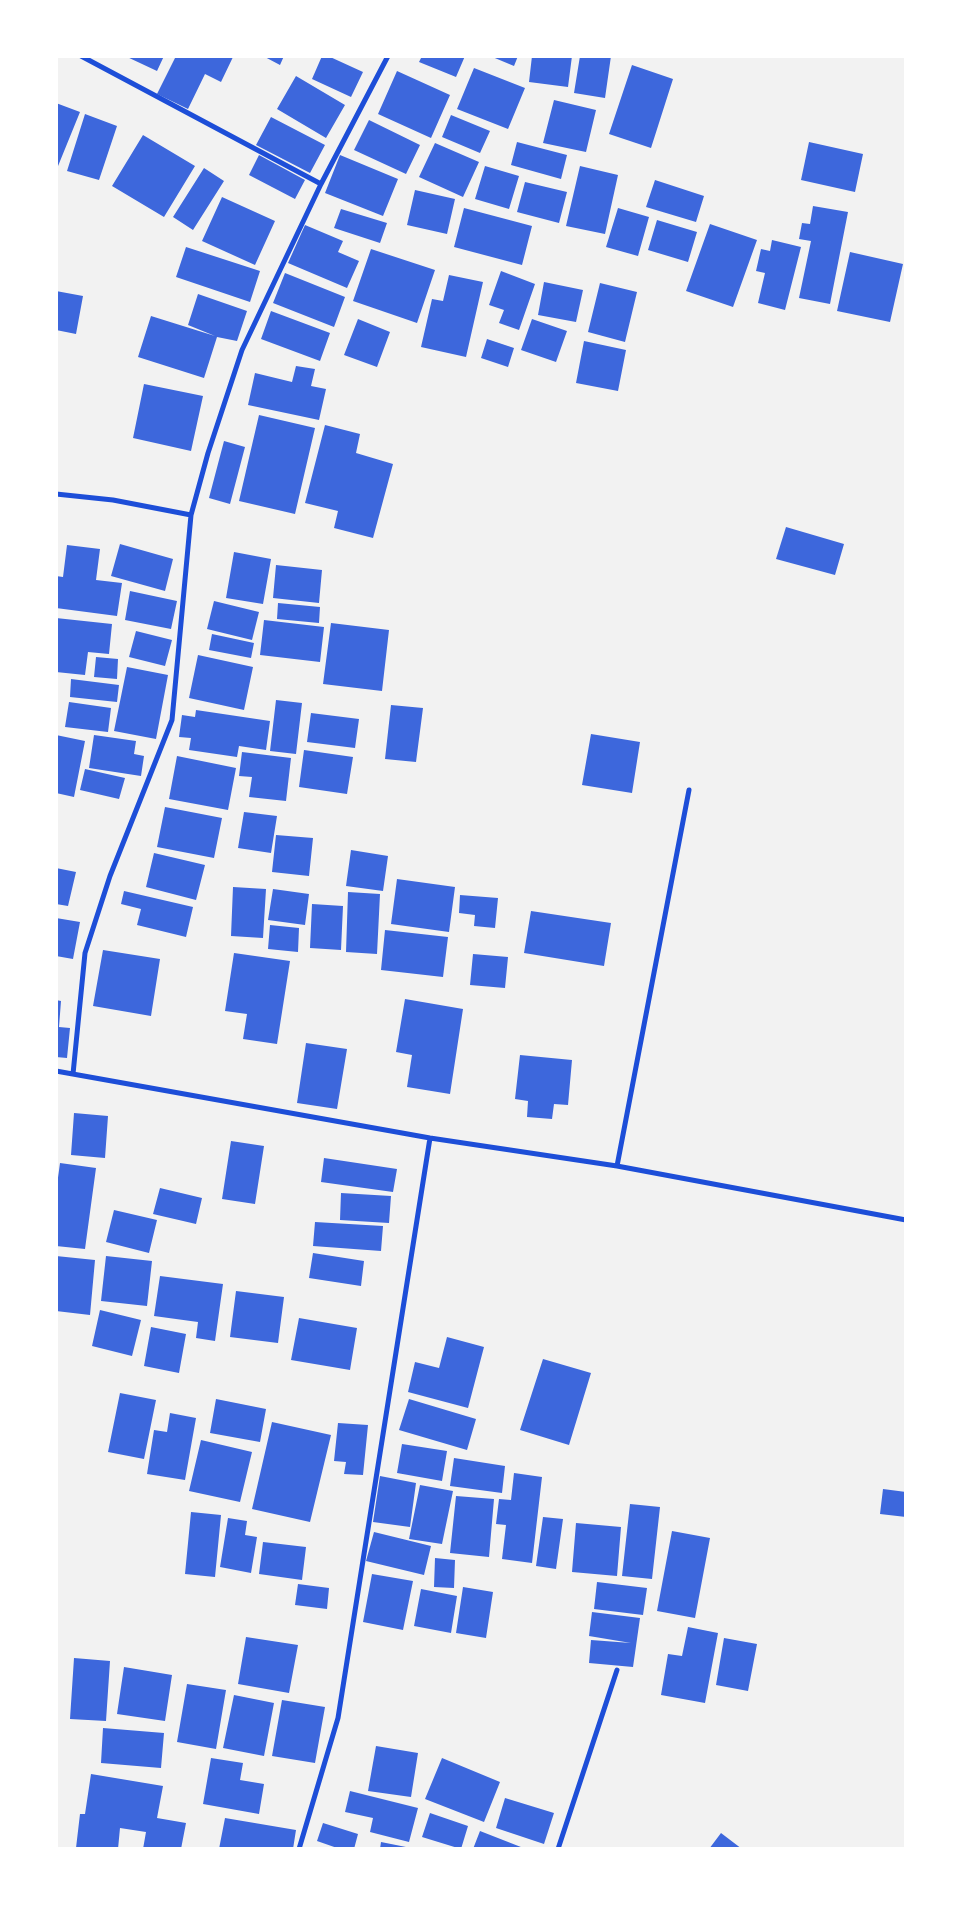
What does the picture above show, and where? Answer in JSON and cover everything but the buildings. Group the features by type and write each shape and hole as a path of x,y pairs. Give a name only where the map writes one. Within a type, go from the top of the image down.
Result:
{"street":[{"path":"81,56 321,184"},
{"path":"73,1074 84,953 110,876 172,720 191,516 208,454 242,350 321,184 388,56"},
{"path":"56,494 113,500 191,516"},
{"path":"617,1166 689,790"},
{"path":"56,1071 430,1138 617,1166 906,1220"},
{"path":"299,1849 338,1718 430,1138"},
{"path":"558,1849 617,1670"}]}
